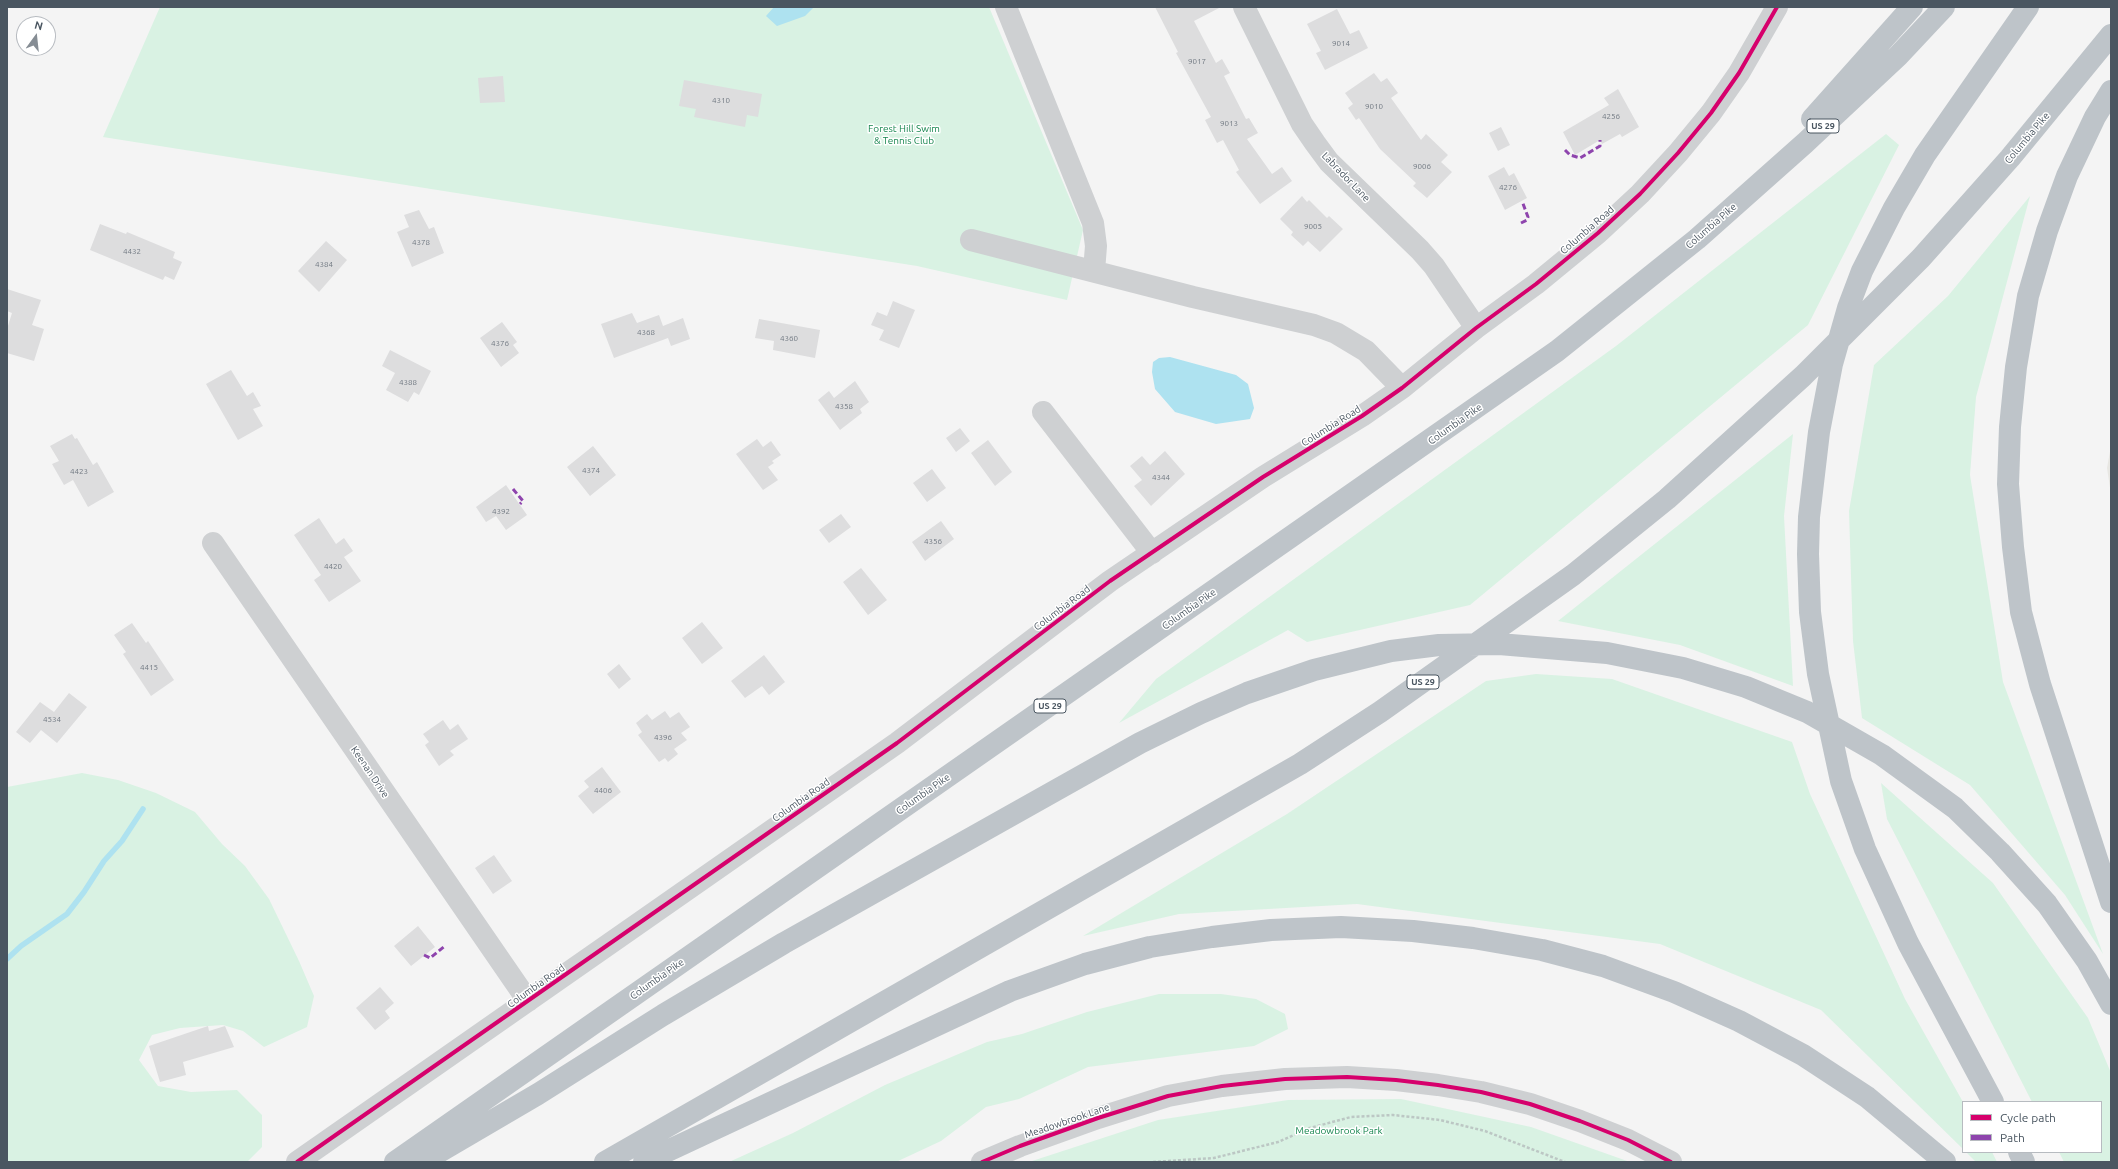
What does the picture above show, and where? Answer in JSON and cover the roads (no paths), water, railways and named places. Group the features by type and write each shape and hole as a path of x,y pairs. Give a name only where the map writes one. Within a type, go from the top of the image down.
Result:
{"highway":[{"path":"1697,240 1803,129 1912,7"},
{"name":"Columbia Pike","path":"394,1162 1551,356 1697,240 1805,143 1898,56 1944,7"},
{"path":"1992,1101 1908,943 1865,849 1841,781 1818,674 1810,612 1808,554 1812,485 1818,432 1832,364 1848,308 1862,271 1894,208 1925,155 2028,7"},
{"name":"Columbia Pike","path":"605,1162 1300,764 1380,712 1573,575 1667,499 1803,376 1910,269 2010,158 2111,35"},
{"path":"2111,91 2095,117 2067,176 2047,231 2028,296 2016,367 2010,427 2008,484 2013,547 2021,612 2040,684 2111,902"},
{"path":"422,1162 538,1094 663,1014 777,947 1140,743 1201,713 1247,693 1314,670 1391,651 1439,645 1499,644 1607,653 1683,668 1746,687 1807,712 1882,755 1955,808 2000,852 2047,904 2087,961 2111,1004"},
{"path":"644,1162 1010,991 1085,964 1150,947 1212,937 1271,930 1340,927 1413,931 1473,938 1542,950 1603,966 1674,992 1739,1021 1803,1055 1867,1098 1945,1162"},
{"path":"2020,1153 2024,1162"}],"street":[{"path":"1006,7 1093,223 1096,246 1094,271"},
{"name":"Labrador Lane","path":"1244,7 1302,124 1315,144 1329,162 1429,261 1476,328"},
{"name":"Columbia Road","path":"297,1162 897,743 1110,581 1263,477 1362,416 1402,388 1476,328 1536,284 1598,233 1645,189 1711,113 1739,73 1777,7"},
{"path":"971,240 1329,330 1350,340 1366,351 1402,388"},
{"path":"1043,412 1152,552"},
{"name":"Keenan Drive","path":"213,542 528,1001"},
{"name":"Meadowbrook Lane","path":"982,1162 1034,1141 1168,1096 1222,1086 1285,1079 1347,1077 1396,1080 1438,1085 1481,1092 1530,1104 1628,1140 1670,1162"}],"water":[{"path":"774,7 814,7 805,16 777,26 766,16"},
{"path":"1170,357 1236,375 1248,384 1254,408 1250,419 1216,424 1175,412 1155,389 1152,372 1153,362 1159,358"}],"waterway":[{"path":"7,959 21,946 67,914 84,892 104,861 122,841 143,809"}],"park label":[{"name":"Forest Hill Swim & Tennis Club","path":"904,134"},
{"name":"Meadowbrook Park","path":"1339,1131"}]}
